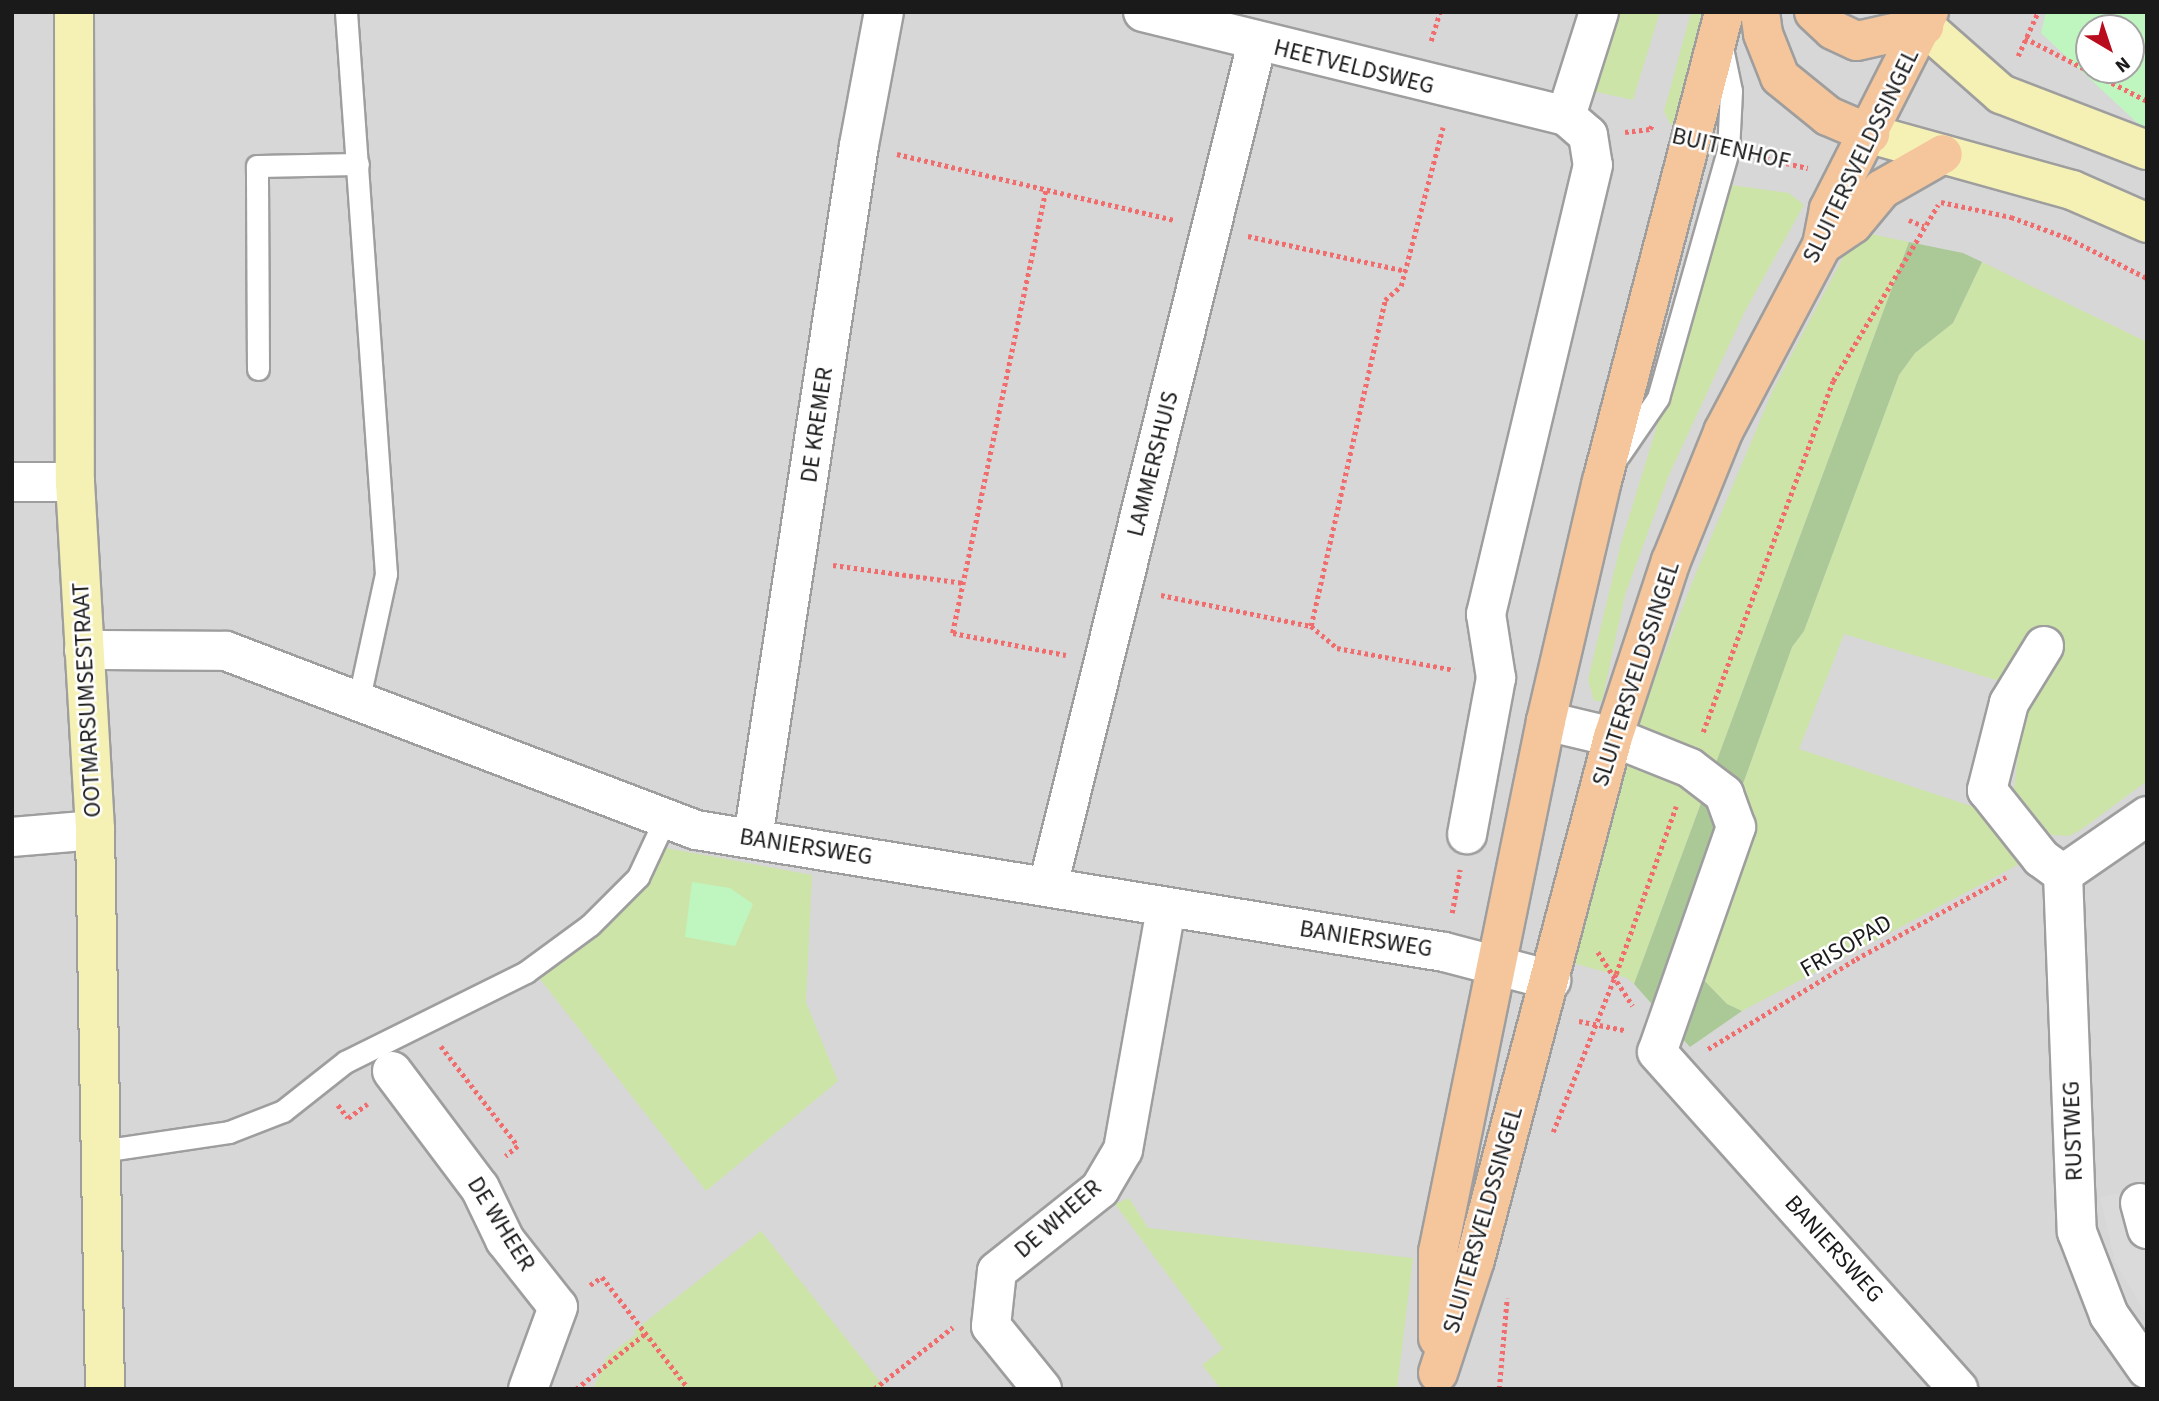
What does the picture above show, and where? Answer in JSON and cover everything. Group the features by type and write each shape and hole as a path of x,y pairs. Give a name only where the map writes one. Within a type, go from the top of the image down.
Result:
{"main road":[{"path":"1760,12 1763,34 1780,78 1828,116 1870,134"},
{"path":"1814,12 1833,30 1857,41 1926,19"},
{"name":"SLUITERSVELDSSINGEL","path":"1437,1381 1475,1260 1613,737 1671,561 1723,432 1822,245 1853,224 1855,194 1870,134 1926,19"},
{"name":"SLUITERSVELDSSINGEL","path":"1437,1381 1438,1252 1546,721 1602,481 1721,22"},
{"path":"1855,194 1943,154"}],"street":[{"name":"OOTMARSUMSESTRAAT","path":"74,12 75,482 94,830 105,1389"},
{"name":"DE KREMER","path":"753,838 859,145 884,12"},
{"name":"HEETVELDSWEG","path":"1143,12 1577,126"},
{"path":"1467,834 1496,678 1486,614 1593,165 1577,126 1599,12"},
{"path":"1926,19 2001,94 2147,150"},
{"name":"LAMMERSHUIS","path":"1048,886 1257,43"},
{"path":"1870,134 2072,190 2147,223"},
{"path":"12,482 75,482"},
{"path":"2044,646 2009,703 1987,790 2052,866 2147,816"},
{"name":"BANIERSWEG","path":"84,650 226,650 695,830 1444,952 1551,980"},
{"name":"BANIERSWEG","path":"1546,721 1613,737 1690,768 1724,794 1735,827 1657,1052 1958,1389"},
{"path":"12,837 94,830"},
{"name":"RUSTWEG","path":"2052,866 2077,1232 2109,1315 2147,1369"},
{"name":"DE WHEER","path":"1042,1389 991,1326 997,1271 1100,1189 1123,1150 1166,908"},
{"name":"DE WHEER","path":"395,1075 475,1180 505,1240 558,1307"},
{"path":"528,1389 558,1307"}],"lane":[{"path":"346,12 387,574 358,702"},
{"path":"1602,481 1658,398 1728,151 1731,91 1721,22"},
{"path":"258,369 257,166 358,164"},
{"path":"101,1151 229,1132 283,1111 345,1062 526,972 590,925 638,877 665,819"}],"path":[{"path":"2025,38 2147,101"},
{"path":"1311,626 1385,300 1401,286 1406,271 1452,92"},
{"path":"1650,130 1654,117"},
{"name":"BUITENHOF","path":"1577,126 1650,130 1689,139"},
{"path":"859,145 1046,191 1406,271"},
{"name":"BUITENHOF","path":"1728,151 1791,161 1924,226"},
{"path":"1046,191 953,633 1103,663"},
{"path":"1940,202 2011,218 2068,239 2147,278"},
{"name":"SLUITERSVELDSSINGEL","path":"1552,1135 1616,974 1833,381 1924,226"},
{"path":"797,560 964,583"},
{"path":"1122,587 1311,626 1337,648 1496,678"},
{"path":"1444,952 1467,834"},
{"name":"FRISOPAD","path":"1672,1070 1856,959 2052,866"},
{"path":"423,1024 518,1146 475,1180"},
{"path":"320,1083 348,1118 395,1075"},
{"path":"558,1307 602,1277 689,1389"},
{"path":"874,1389 995,1294"},
{"name":"SLUITERSVELDSSINGEL","path":"1499,1389 1507,1294"},
{"path":"576,1389 646,1333"}],"shaded area":[{"path":"12,12 2147,12 2147,1389 12,1389"},
{"path":"2147,1188 2147,1316 2115,1262 2100,1197"}],"green space":[{"path":"1617,12 1660,12 1633,100 1592,91"},
{"path":"1691,12 1712,12 1680,127 1670,124 1664,111"},
{"path":"2046,12 2147,12 2147,132 2096,84 2145,84 2145,14 2075,14 2075,65 2041,33"},
{"path":"1731,185 1789,193 1804,205 1744,313 1669,475 1625,595 1602,701 1594,701 1588,680 1621,543"},
{"path":"1857,231 1909,242 1634,984 1627,978 1562,960 1595,831 1696,573 1773,390"},
{"path":"1909,242 1963,253 1982,262 1953,323 1915,353 1899,375 1804,631 1792,647 1695,918 1691,967 1727,1004 1742,1011 1690,1047 1634,984"},
{"path":"1982,262 2147,342 2147,781 2082,829 2069,836 2051,835 2014,789 2026,689 1844,634 1799,749 1986,811 2027,860 1742,1011 1727,1004 1691,967 1695,918 1792,647 1804,631 1899,375 1915,353 1953,323"},
{"path":"666,848 812,875 806,1002 838,1081 706,1191 540,979 623,911"},
{"path":"692,882 730,888 753,904 735,946 685,937"},
{"path":"1129,1198 1148,1228 1413,1258 1397,1389 1221,1389 1202,1365 1223,1349 1115,1204"},
{"path":"761,1231 886,1389 593,1389 607,1357 636,1334 634,1331"}]}
